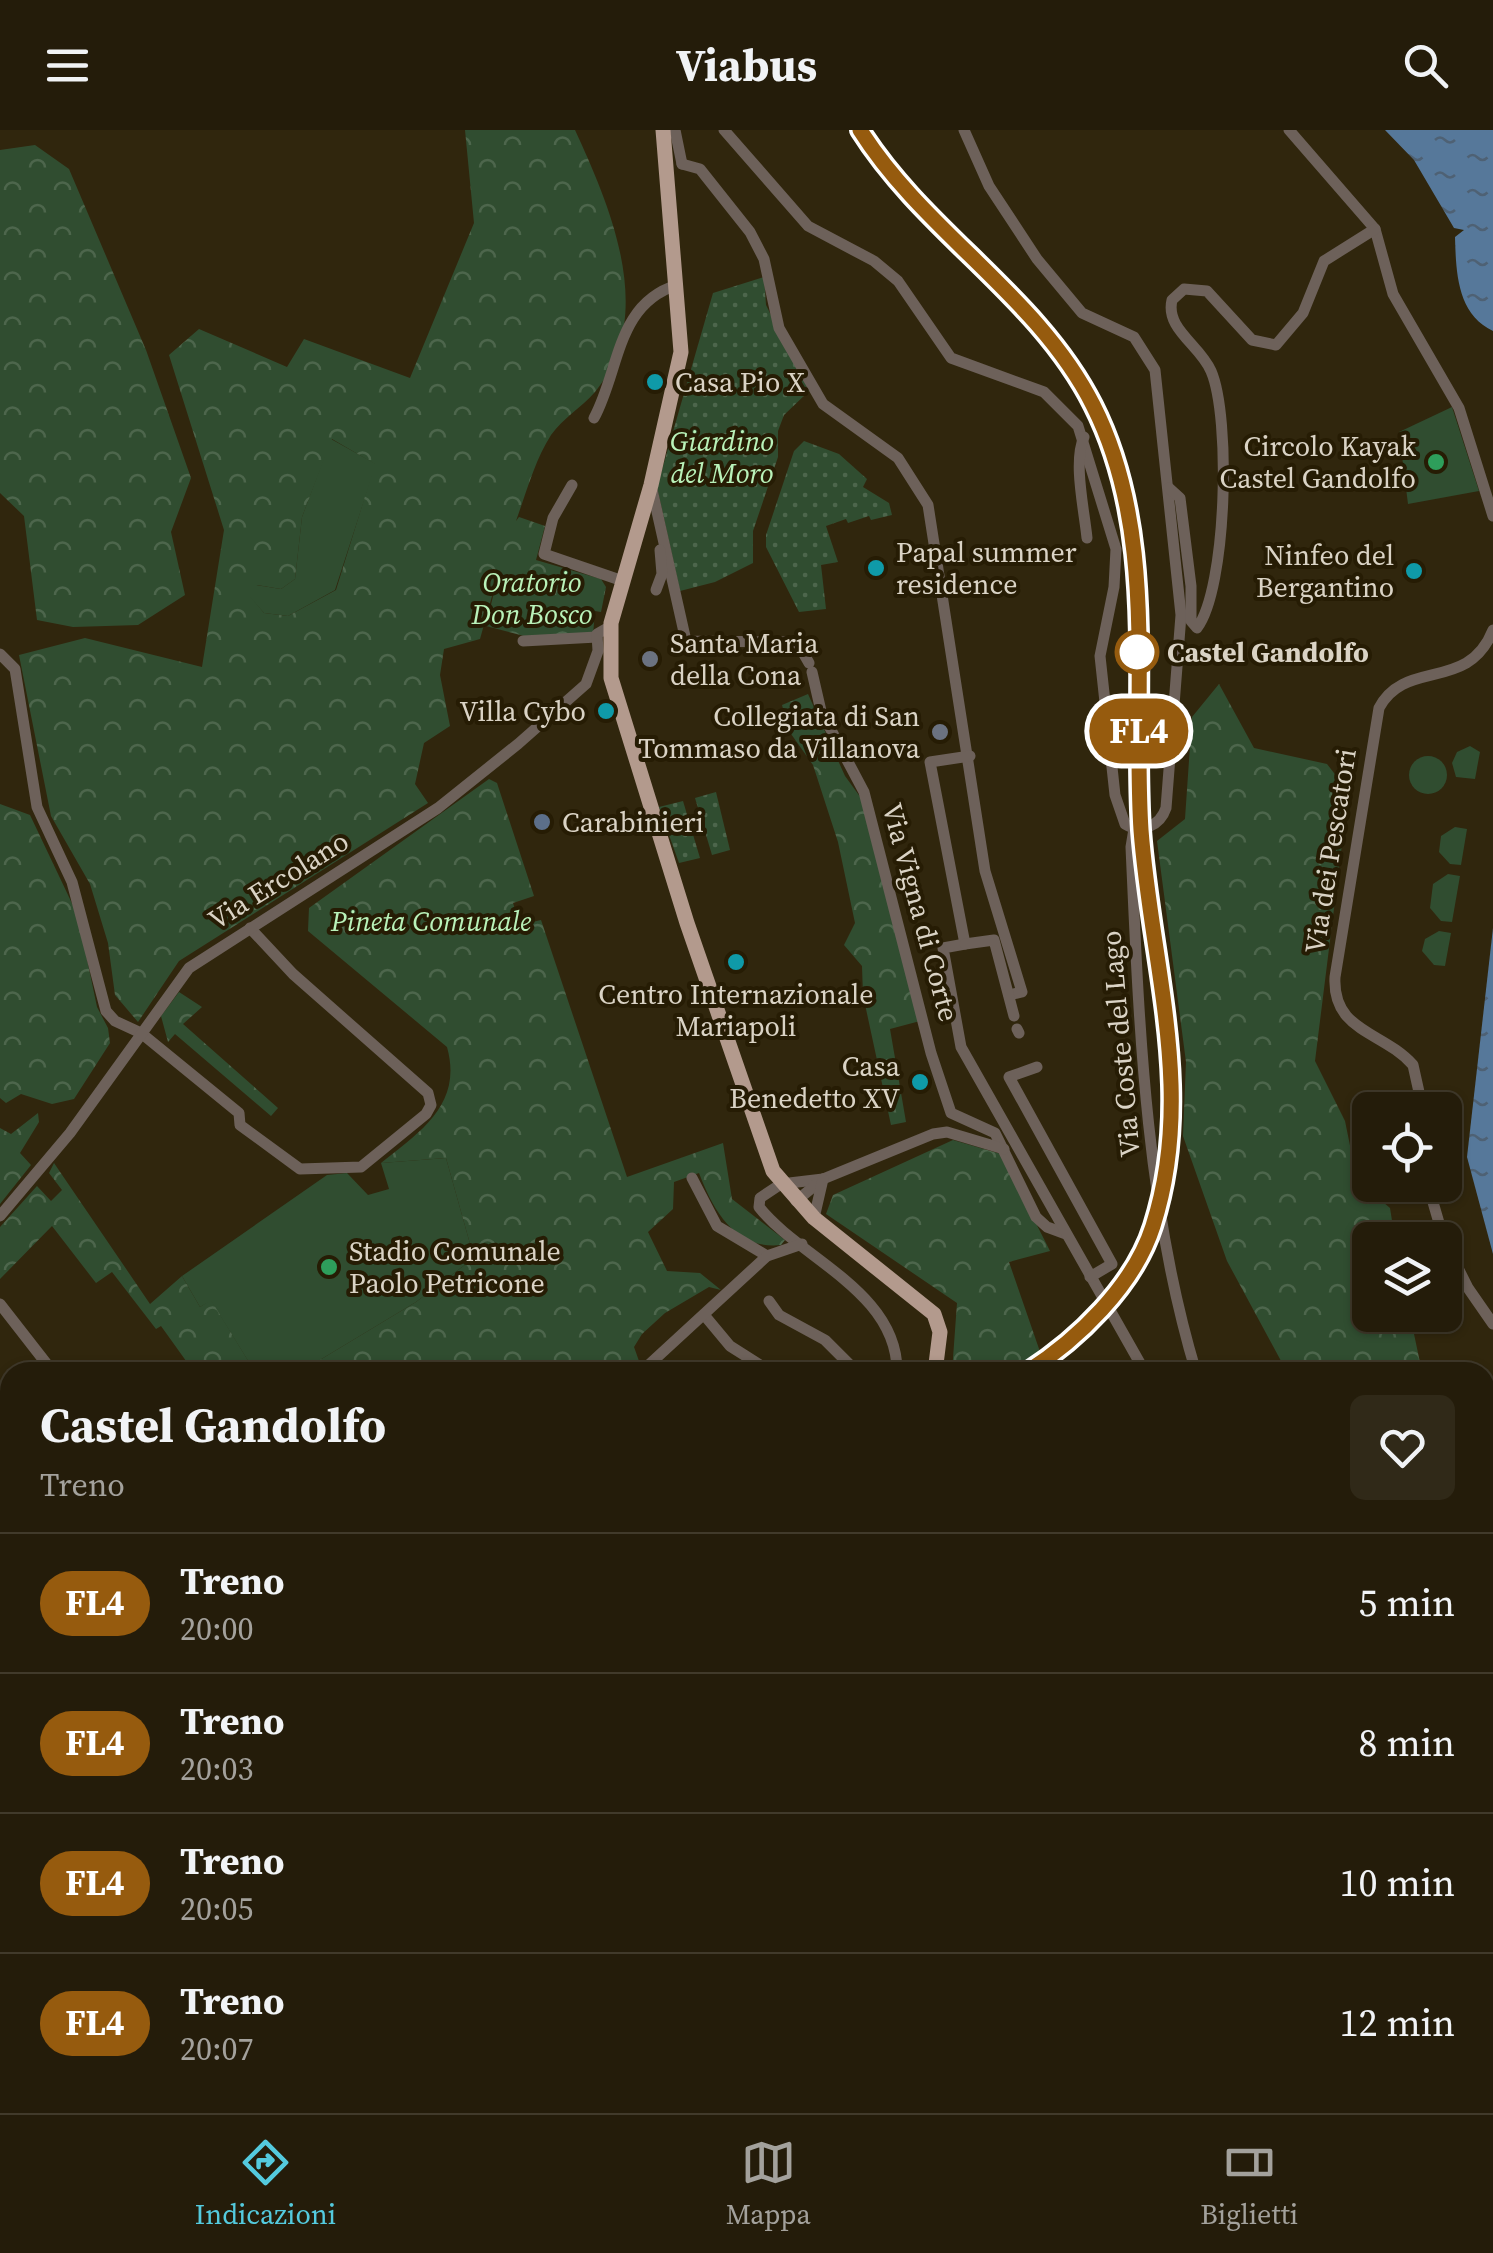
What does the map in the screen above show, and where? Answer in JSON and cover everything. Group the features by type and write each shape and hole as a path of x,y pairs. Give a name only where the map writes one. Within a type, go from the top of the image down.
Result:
{"main road":[{"path":"663,130 681,352 651,485 611,626 611,678 691,936 757,1130 781,1184 814,1218 931,1310 940,1332 936,1362"}],"street":[{"path":"676,130 682,164"},
{"path":"724,130 808,226 874,261 898,281 951,358 1050,396 1070,414 1084,437 1116,549 1101,663 1115,795 1121,820 1134,829 1152,826 1166,808 1181,630 1169,488 1151,359 1130,333 1085,316 1057,284 998,202 964,130"},
{"path":"1289,130 1375,229 1393,294 1459,408 1493,516"},
{"path":"667,178 682,164"},
{"path":"682,164 698,167 756,242 780,328 823,404 898,458 925,498 952,672 970,756 985,871 1022,992 1009,995"},
{"path":"1169,488 1180,498 1190,573 1190,622 1198,628 1217,560 1224,444 1212,373 1173,322 1172,300 1184,289 1208,290 1252,340 1276,344 1302,313 1324,261 1375,229"},
{"path":"594,418 627,325 677,285"},
{"path":"652,303 680,306"},
{"path":"1084,437 1077,466 1085,495 1087,538"},
{"path":"572,485 551,522 544,554 624,581"},
{"path":"651,485 664,537 659,544 662,574 656,590"},
{"name":"Via Vigna di Corte","path":"664,537 686,641 797,642 811,668 821,710 864,792 931,1052 951,1113 995,1133 1004,1149"},
{"path":"523,641 597,637 611,626"},
{"name":"Via dei Pescatori","path":"1419,1092 1412,1065 1346,1018 1336,1002 1334,976 1379,708 1404,683 1466,666 1493,630"},
{"name":"Via Ercolano","path":"0,1216 70,1133 189,968 438,808 518,744 588,681 597,637"},
{"path":"0,654 15,670 36,806 72,882 104,1007 115,1021 141,1032 239,1113 240,1125 300,1169 360,1168 430,1108 426,1090 293,974 250,928"},
{"path":"965,944 930,762 970,756"},
{"name":"Via Coste del Lago","path":"1134,829 1130,848 1140,1052 1168,1243 1194,1362"},
{"path":"1017,1026 994,940 942,948 960,1044 1138,1362"},
{"path":"1037,1068 1009,1077 1112,1264 1090,1277"},
{"path":"796,1201 824,1179 932,1134 947,1132 1004,1149 1036,1217 1046,1227 1066,1234"},
{"path":"692,1178 717,1226 767,1256"},
{"path":"824,1179 781,1184 760,1198 759,1207 876,1314 895,1350 896,1362"},
{"path":"814,1218 824,1179"},
{"path":"652,1362 767,1256 802,1244"},
{"path":"1462,1276 1493,1324"},
{"path":"769,1302 779,1315 830,1344 847,1362"},
{"path":"0,1304 45,1362"},
{"path":"705,1316 724,1342 755,1362"}],"green space":[{"name":"Oratorio Don Bosco","path":"465,130 575,130 602,192 622,261 626,296 623,330 614,362 595,392 561,423 545,445 516,521 519,517 545,526 536,560 601,579 606,587 601,612 595,611 593,635 524,636 486,626 499,571 480,639 444,649 440,675 450,726 424,743 415,784 428,803 179,961 138,1022 115,995 108,943 90,884 51,816 19,655 85,638 202,667 224,530 169,355 199,329 287,367 304,339 410,378 474,223","holes":["332,439 375,464 336,590 288,616 264,613 249,595 257,585 281,589 295,579 302,517"]},
{"path":"35,145 69,169 146,350 191,478 171,532 185,595 138,625 73,627 37,620 24,516 0,493 0,150"},
{"name":"Giardino del Moro","path":"764,277 766,305 809,391 784,415 778,431 778,457 753,531 753,563 715,582 680,591 657,487 713,293"},
{"name":"Circolo Kayak Castel Gandolfo","path":"1452,407 1479,491 1408,504 1399,432"},
{"path":"331,439 376,464 335,590 288,616 264,613 248,595 256,585 281,589 295,579 302,517"},
{"path":"804,441 839,454 867,479 863,487 889,503 892,515 871,520 869,516 848,523 846,519 826,526 838,562 821,565 826,609 799,612 766,547 766,535 794,451"},
{"path":"1219,684 1254,748 1327,764 1344,786 1345,820 1315,1061 1345,1121 1352,1155 1352,1202 1383,1202 1390,1208 1392,1222 1352,1222 1352,1332 1414,1332 1420,1362 1282,1362 1227,1261 1183,1136 1186,1062 1157,841 1185,819 1192,717"},
{"path":"808,694 845,776 861,798 920,1021 890,1029 906,1122 891,1125 863,995 862,966 844,945 855,923 838,842 813,765 789,731 782,705"},
{"path":"1470,746 1480,752 1475,779 1456,777 1452,763 1457,752"},
{"path":"1428,756 1442,761 1447,775 1442,789 1428,794 1414,789 1409,775 1414,761"},
{"name":"Pineta Comunale","path":"489,779 497,783 534,896 513,903 520,925 541,920 627,1177 723,1143 732,1199 785,1240 781,1245 765,1245 739,1234 711,1201 699,1173 674,1182 673,1209 648,1232 667,1271 700,1273 721,1290 709,1287 665,1313 634,1347 639,1361 317,1362 416,1302 474,1258 446,1158 381,1163 424,1127 444,1100 449,1085 447,1047 308,931 309,908"},
{"path":"716,792 730,850 712,855 695,798"},
{"path":"683,801 700,858 679,863 659,807"},
{"path":"0,804 30,815 78,916 97,1007 108,1028 110,1043 74,1099 52,1104 21,1094 6,1103 0,1098"},
{"path":"1455,827 1467,829 1461,865 1450,864 1439,852 1441,836"},
{"path":"1448,874 1460,876 1452,922 1441,921 1430,908 1433,884"},
{"path":"1439,931 1451,933 1445,966 1434,965 1422,951 1425,939"},
{"path":"179,992 202,1007 183,1024 278,1108 271,1116 175,1034 168,1042 161,1016"},
{"path":"38,1113 39,1122 20,1153 31,1165 0,1204 0,1128 11,1134"},
{"path":"953,1140 1001,1154 1050,1251 1009,1262 1044,1362 953,1362 957,1303 826,1214 833,1195"},
{"name":"Stadio Comunale Paolo Petricone","path":"446,1158 474,1258 416,1302 317,1362 249,1362 211,1301 200,1307 182,1276 327,1175 347,1173 368,1195 389,1189 381,1163"},
{"path":"54,1163 150,1304 182,1276 200,1307 211,1300 249,1362 187,1362 161,1326 156,1329 112,1272 96,1283 52,1226 0,1279 0,1227 37,1186 51,1201 62,1190 49,1173"}],"water":[{"path":"1385,130 1493,130 1493,331 1472,314 1461,291 1455,237 1464,230 1454,228 1414,160"},
{"path":"1493,928 1493,1254 1467,1157"}],"railway":[{"path":"860,130 914,200 1007,295 1065,362 1090,400 1113,450 1128,505 1136,562 1143,855 1167,1013 1172,1110"}],"train":[{"name":"FL4","path":"860,130 908,197 1031,316 1063,357 1092,403 1112,448 1131,524 1137,598 1141,828 1172,1046 1170,1138 1152,1229 1134,1264 1065,1347 1042,1362"}],"place":[{"name":"Casa Pio X","path":"655,382"},
{"name":"Circolo Kayak Castel Gandolfo","path":"1436,462"},
{"name":"Papal summer residence","path":"876,568"},
{"name":"Ninfeo del Bergantino","path":"1414,571"},
{"name":"Castel Gandolfo","path":"1137,652"},
{"name":"Santa Maria della Cona","path":"650,659"},
{"name":"Villa Cybo","path":"606,711"},
{"name":"Collegiata di San Tommaso da Villanova","path":"940,732"},
{"name":"Carabinieri","path":"542,822"},
{"name":"Centro Internazionale Mariapoli","path":"736,962"},
{"name":"Casa Benedetto XV","path":"920,1082"},
{"name":"Stadio Comunale Paolo Petricone","path":"329,1267"}]}
